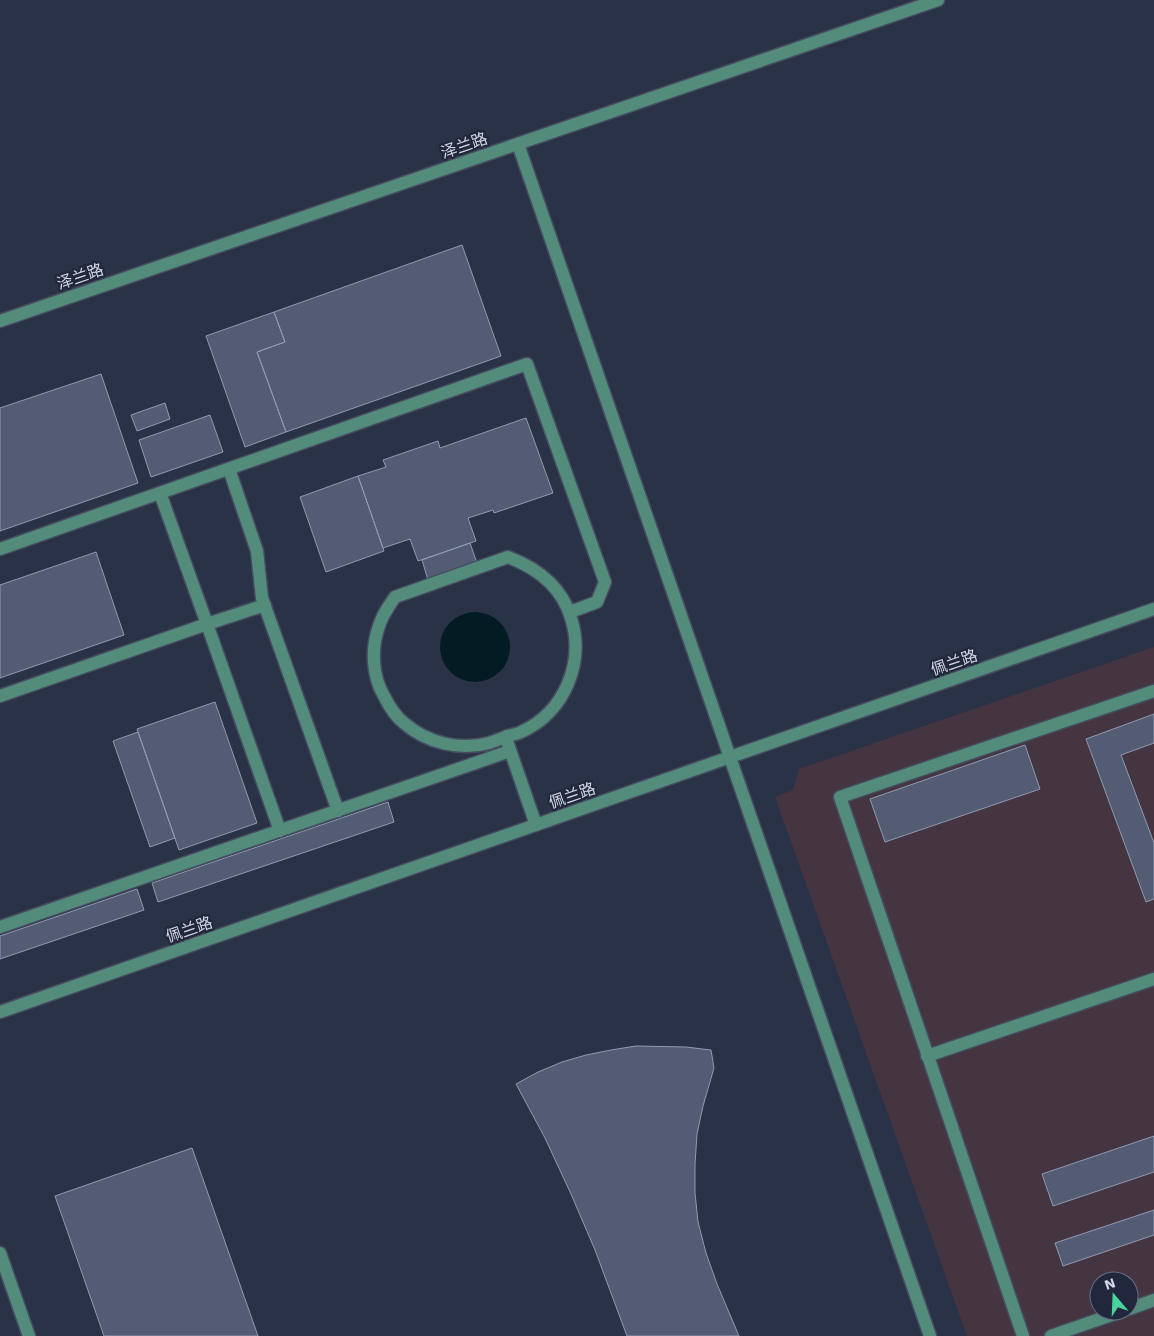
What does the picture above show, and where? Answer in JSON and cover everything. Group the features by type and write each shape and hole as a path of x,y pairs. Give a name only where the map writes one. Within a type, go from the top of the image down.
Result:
{"street":[{"name":"泽兰路","path":"0,320 938,0"},
{"path":"518,144 930,1336"},
{"path":"0,549 527,364 606,582 597,602 570,612"},
{"path":"229,469 258,551 262,598 338,811"},
{"path":"160,493 280,831"},
{"path":"508,557 524,563 539,572 562,597 570,612 575,629 576,646 575,664 570,681 562,697 537,722 522,731 505,737 488,743 470,746 434,741 418,733 403,722 391,709 382,693 376,676 374,659 375,642 379,626 386,610 395,597 508,557"},
{"path":"0,696 265,605"},
{"name":"佩兰路","path":"0,1012 1154,609"},
{"path":"1023,1336 840,798 1154,691"},
{"path":"505,737 536,825"},
{"path":"0,927 510,751"},
{"path":"927,1056 1154,979"},
{"path":"0,1253 29,1336"},
{"path":"1139,1305 1154,1300"},
{"path":"1051,1336 1094,1321"}],"shaded area":[{"path":"1154,647 1154,1336 967,1336 775,797 793,790 799,769"}],"water":[{"path":"482,612 495,618 504,627 508,633 510,647 508,661 500,672 489,680 468,682 461,680 450,672 442,661 440,640 442,633 450,622 461,614"}],"building":[{"path":"462,245 501,356 286,432 257,352 285,342 274,312"},
{"path":"274,312 285,342 257,352 286,432 245,447 206,336"},
{"path":"101,374 138,483 0,531 0,408"},
{"path":"165,403 170,419 137,431 131,415"},
{"path":"210,415 223,452 151,477 139,440"},
{"path":"526,418 553,493 494,513 493,510 468,518 476,541 418,561 410,539 383,548 358,476 386,467 383,460 438,441 440,448"},
{"path":"358,476 384,551 326,572 300,497"},
{"path":"470,543 477,563 428,580 422,560"},
{"path":"96,552 124,635 0,678 0,585"},
{"path":"215,702 257,823 179,850 137,729"},
{"path":"1154,714 1154,743 1121,755 1154,843 1154,899 1146,902 1086,739"},
{"path":"138,732 175,838 150,847 113,741"},
{"path":"1025,745 1040,789 885,842 870,799"},
{"path":"388,802 394,822 158,902 152,883"},
{"path":"137,889 144,910 0,959 0,936"},
{"path":"636,1046 686,1047 711,1050 714,1068 697,1134 695,1193 698,1222 706,1253 739,1336 627,1336 595,1250 571,1194 545,1138 516,1084 562,1062 586,1055"},
{"path":"1154,1136 1154,1172 1053,1206 1042,1174"},
{"path":"192,1148 258,1336 104,1336 55,1196"},
{"path":"1154,1210 1154,1235 1063,1266 1055,1243"}]}
